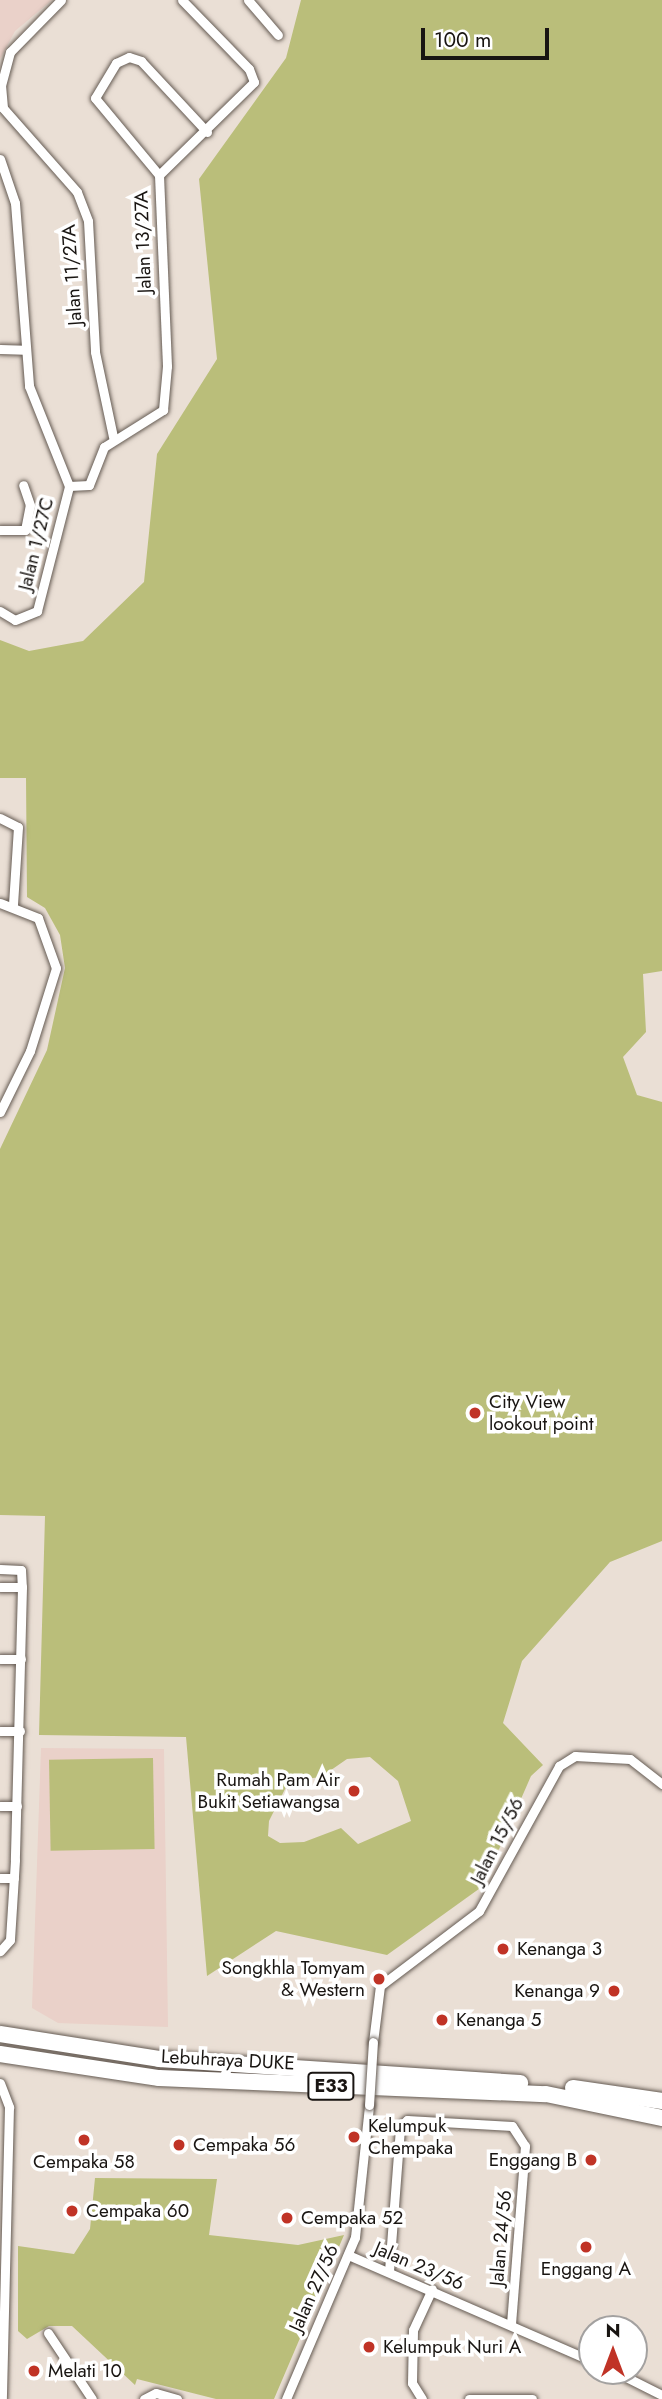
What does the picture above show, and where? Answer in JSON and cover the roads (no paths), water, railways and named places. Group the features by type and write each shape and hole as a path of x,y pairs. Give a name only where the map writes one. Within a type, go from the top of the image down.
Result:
{"highway":[{"name":"Lebuhraya DUKE","path":"0,2034 159,2059 488,2080 662,2101"},
{"name":"Lebuhraya DUKE","path":"0,2054 159,2078 546,2094 662,2118"},
{"path":"546,2094 662,2129"}],"street":[{"name":"Jalan 11/27A","path":"61,0 10,52 1,85 3,108 77,192 88,221 95,352 113,438"},
{"name":"Jalan 13/27A","path":"113,438 151,419 166,400 159,175 207,132 254,82 249,68 182,0"},
{"path":"248,0 278,35"},
{"path":"159,175 95,98 116,63 129,57 141,61 207,132"},
{"path":"0,159 15,203 24,350 31,396 69,486 93,480 113,438"},
{"path":"0,349 24,350"},
{"path":"0,530 25,530 30,505 23,485"},
{"name":"Jalan 1/27C","path":"0,611 15,620 37,611 69,486"},
{"path":"0,818 18,827 13,905"},
{"path":"0,903 13,905 38,918 56,968 30,1051 0,1112"},
{"path":"0,1569 20,1569 22,1587 14,1878 10,1940 0,1951"},
{"path":"0,1587 22,1587"},
{"path":"0,1659 21,1659"},
{"path":"0,1731 20,1731"},
{"name":"Jalan 15/56","path":"369,2105 380,1986 479,1911 559,1766 575,1756 630,1759 662,1784"},
{"path":"0,1806 17,1806"},
{"path":"0,1878 14,1878"},
{"path":"0,2083 9,2107 2,2399"},
{"name":"Jalan 27/56","path":"286,2399 348,2255 360,2217 369,2105"},
{"name":"Jalan 24/56","path":"389,2272 400,2127 407,2120 512,2126 525,2147 512,2324"},
{"name":"Jalan 23/56","path":"348,2255 432,2289 578,2355"},
{"path":"422,2399 411,2373 413,2330 432,2289"},
{"path":"48,2333 92,2399"},
{"path":"642,2385 662,2395"},
{"path":"144,2399 156,2393 177,2399"},
{"path":"468,2399 532,2399"}],"place":[{"name":"City View lookout point","path":"475,1413"},
{"name":"Rumah Pam Air Bukit Setiawangsa","path":"354,1791"},
{"name":"Kenanga 3","path":"503,1949"},
{"name":"Songkhla Tomyam & Western","path":"379,1979"},
{"name":"Kenanga 9","path":"614,1991"},
{"name":"Kenanga 5","path":"442,2020"},
{"name":"Kelumpuk Chempaka","path":"354,2137"},
{"name":"Cempaka 58","path":"84,2140"},
{"name":"Cempaka 56","path":"179,2145"},
{"name":"Enggang B","path":"591,2160"},
{"name":"Cempaka 60","path":"72,2211"},
{"name":"Cempaka 52","path":"287,2218"},
{"name":"Enggang A","path":"586,2247"},
{"name":"Kelumpuk Nuri A","path":"369,2347"},
{"name":"Melati 10","path":"34,2371"}]}
